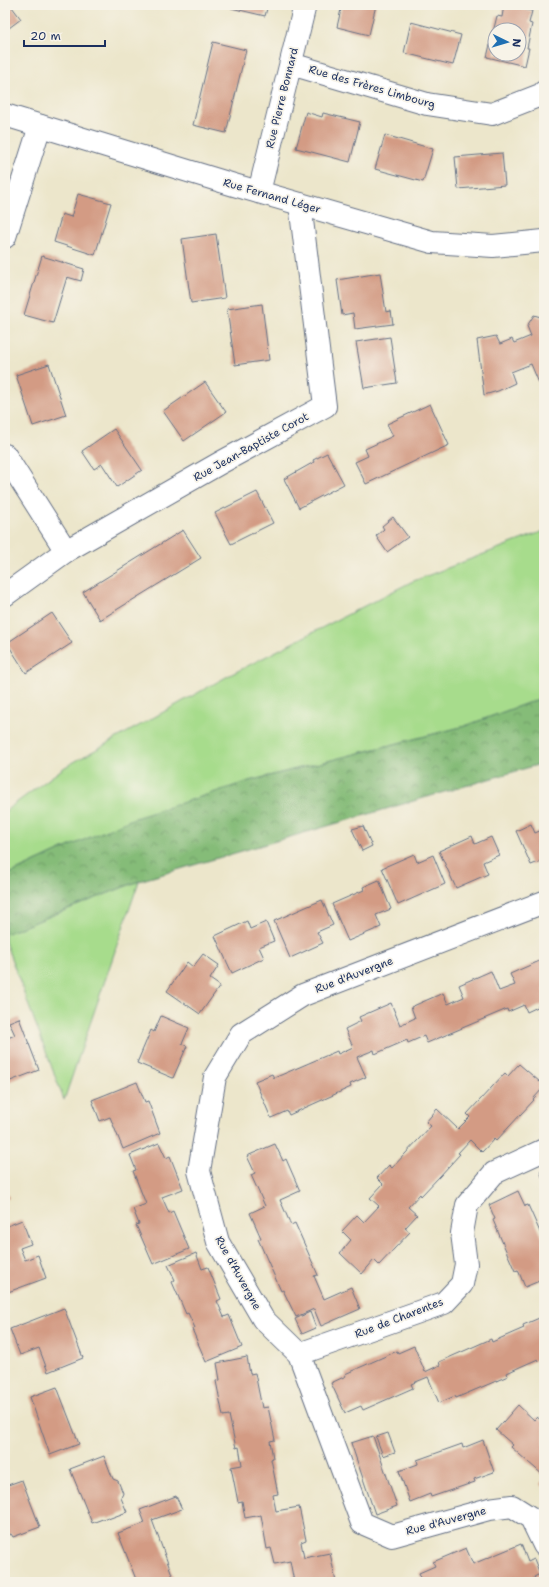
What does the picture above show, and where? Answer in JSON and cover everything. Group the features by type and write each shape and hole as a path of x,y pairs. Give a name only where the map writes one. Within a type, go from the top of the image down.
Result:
{"street":[{"name":"Rue Pierre Bonnard","path":"259,192 305,5"},
{"name":"Rue des Frères Limbourg","path":"291,64 427,104 492,114 544,92"},
{"name":"Rue Fernand Léger","path":"5,114 259,192 432,242 493,246 544,241"},
{"path":"5,237 40,126"},
{"name":"Rue Jean-Baptiste Corot","path":"5,595 66,551 220,463 325,406 300,204"},
{"path":"5,455 66,551"},
{"name":"Rue d'Auvergne","path":"544,902 303,995 241,1034 215,1077 198,1171 218,1242 263,1319 299,1354 362,1523 392,1536 489,1509 512,1506 531,1518 544,1544"},
{"name":"Rue de Charentes","path":"299,1354 444,1303 462,1284 466,1264 462,1233 467,1205 494,1173 544,1150"}],"green space":[{"path":"544,531 544,697 465,726 249,781 63,849 5,876 5,811 65,767 228,676 411,582"},
{"path":"544,697 544,763 139,881 5,934 5,876 63,849 132,819 249,781 465,726"},
{"path":"139,881 64,1100 5,942 5,934"}],"building":[{"path":"5,5 15,5 12,7 21,19 5,31"},
{"path":"231,5 268,5 265,16 231,8"},
{"path":"342,5 376,5 369,35 337,27"},
{"path":"504,5 532,11 529,23 532,24 527,48 527,22 496,22 497,16 502,17"},
{"path":"411,22 461,35 453,65 404,53"},
{"path":"213,42 246,50 226,133 193,125"},
{"path":"508,62 526,62 525,66"},
{"path":"306,112 322,117 323,113 360,122 350,162 296,148"},
{"path":"385,135 433,149 423,182 375,169"},
{"path":"502,153 505,185 458,189 455,157"},
{"path":"78,194 111,203 95,255 54,242 62,214 71,217"},
{"path":"216,234 225,298 191,303 182,239"},
{"path":"42,256 84,269 81,281 67,277 53,323 24,315"},
{"path":"380,273 386,312 391,311 393,324 355,329 353,313 342,315 337,280"},
{"path":"262,304 269,360 235,365 227,309"},
{"path":"534,315 544,318 544,395 531,364 511,372 515,383 498,391 484,395 477,340 496,336 500,344 512,339 514,343 531,336 527,326"},
{"path":"390,337 397,383 364,388 356,342"},
{"path":"49,364 66,415 33,426 16,375"},
{"path":"205,382 226,412 184,441 163,411"},
{"path":"430,404 449,445 366,484 355,462 368,456 365,449 393,436 387,424"},
{"path":"114,429 142,470 117,487 102,464 94,469 82,451"},
{"path":"327,453 344,484 299,508 284,479 314,462 313,460"},
{"path":"257,492 273,523 231,544 215,513"},
{"path":"393,517 408,537 387,552 376,536 384,529 382,526"},
{"path":"183,530 201,558 100,620 83,592"},
{"path":"52,613 72,643 26,673 7,643"},
{"path":"531,824 535,833 544,829 544,860 531,865 516,831"},
{"path":"363,826 372,846 362,851 352,829"},
{"path":"472,836 475,844 491,837 499,855 483,862 488,874 456,888 439,851"},
{"path":"414,854 417,862 433,855 445,884 398,905 382,868"},
{"path":"379,880 391,909 376,915 381,927 348,941 332,904 364,890 363,887"},
{"path":"322,900 333,925 317,932 323,943 290,958 274,921"},
{"path":"247,921 250,929 266,922 274,941 259,947 264,958 232,973 215,936"},
{"path":"203,954 219,965 210,979 220,986 200,1014 167,991 187,962 193,967"},
{"path":"544,959 544,1004 527,1012 524,1005 508,1012 507,1009 427,1043 424,1036 408,1043 407,1040 375,1054 374,1050 357,1057 366,1077 350,1084 351,1087 289,1115 287,1111 271,1118 255,1081 272,1074 274,1078 337,1051 338,1054 353,1047 345,1029 361,1021 359,1017 391,1003 400,1025 415,1018 411,1007 443,993 448,1004 464,997 459,985 491,971 499,991 515,985 510,974"},
{"path":"161,1016 189,1028 182,1044 187,1046 173,1078 137,1063 151,1030 154,1032"},
{"path":"19,1018 39,1070 5,1083 5,1039 15,1035 9,1022"},
{"path":"519,1064 540,1082 544,1078 544,1087 496,1141 494,1139 482,1152 470,1140 458,1153 460,1154 440,1176 408,1207 417,1215 405,1228 410,1232 379,1265 374,1260 362,1274 340,1253 351,1240 342,1231 357,1215 364,1222 379,1206 370,1198 383,1184 377,1178 389,1165 392,1168 431,1126 426,1122 437,1109 458,1129 470,1117 467,1114 505,1073 508,1076"},
{"path":"137,1082 145,1102 148,1101 160,1133 123,1149 110,1117 100,1121 92,1100"},
{"path":"159,1143 166,1158 170,1156 183,1189 162,1197 169,1213 173,1211 189,1249 153,1264 136,1225 139,1224 133,1209 146,1204 133,1171 136,1170 130,1155"},
{"path":"275,1144 283,1161 286,1159 300,1191 280,1200 291,1225 295,1223 318,1275 314,1276 324,1299 351,1287 360,1309 321,1326 314,1309 296,1317 283,1290 281,1291 258,1239 261,1238 250,1213 265,1206 251,1175 255,1173 247,1156"},
{"path":"544,1169 544,1182 540,1171"},
{"path":"5,1189 9,1198 5,1200"},
{"path":"518,1191 525,1206 528,1205 544,1241 544,1279 525,1287 518,1270 515,1271 504,1246 493,1220 495,1219 489,1205"},
{"path":"22,1220 31,1244 20,1248 25,1260 38,1255 46,1278 8,1292 8,1290 5,1290 5,1227"},
{"path":"196,1253 202,1269 208,1267 221,1299 217,1301 224,1317 229,1315 242,1347 206,1362 192,1329 195,1328 188,1313 186,1314 172,1282 175,1280 168,1265"},
{"path":"64,1308 83,1358 48,1372 39,1348 20,1355 10,1329"},
{"path":"310,1312 316,1328 302,1334 295,1319"},
{"path":"544,1316 544,1359 539,1361 538,1359 522,1366 507,1373 508,1376 456,1398 455,1396 439,1403 428,1377 411,1384 413,1388 363,1410 361,1406 345,1413 331,1383 346,1376 345,1374 397,1351 398,1353 414,1346 425,1372 440,1365 439,1362 491,1339 492,1342 524,1328 523,1325"},
{"path":"247,1357 250,1374 255,1373 262,1408 268,1407 275,1440 270,1441 273,1458 271,1459 278,1494 273,1495 276,1511 299,1507 306,1540 301,1542 304,1558 330,1553 336,1582 294,1582 290,1561 275,1564 271,1548 267,1549 261,1515 245,1518 242,1501 238,1502 231,1467 242,1465 239,1447 236,1448 229,1415 223,1416 216,1381 220,1380 217,1363"},
{"path":"57,1387 79,1444 50,1455 30,1397"},
{"path":"518,1405 534,1420 537,1417 544,1423 544,1476 511,1447 513,1445 496,1430"},
{"path":"388,1433 395,1452 383,1456 376,1437"},
{"path":"373,1436 397,1506 375,1514 351,1443"},
{"path":"483,1440 494,1472 474,1479 475,1482 431,1497 430,1494 410,1502 399,1471 418,1464 417,1460 462,1444 463,1448"},
{"path":"104,1456 113,1479 118,1481 123,1493 121,1498 127,1512 92,1523 70,1469"},
{"path":"544,1479 544,1487 540,1484"},
{"path":"22,1480 40,1527 13,1537 11,1534 5,1536 5,1486"},
{"path":"176,1496 182,1509 152,1520 173,1577 160,1582 137,1582 118,1533 145,1523 140,1510"},
{"path":"521,1544 528,1562 534,1559 540,1574 534,1577 536,1582 423,1582 419,1573 435,1566 433,1562 466,1548 473,1564"}]}
